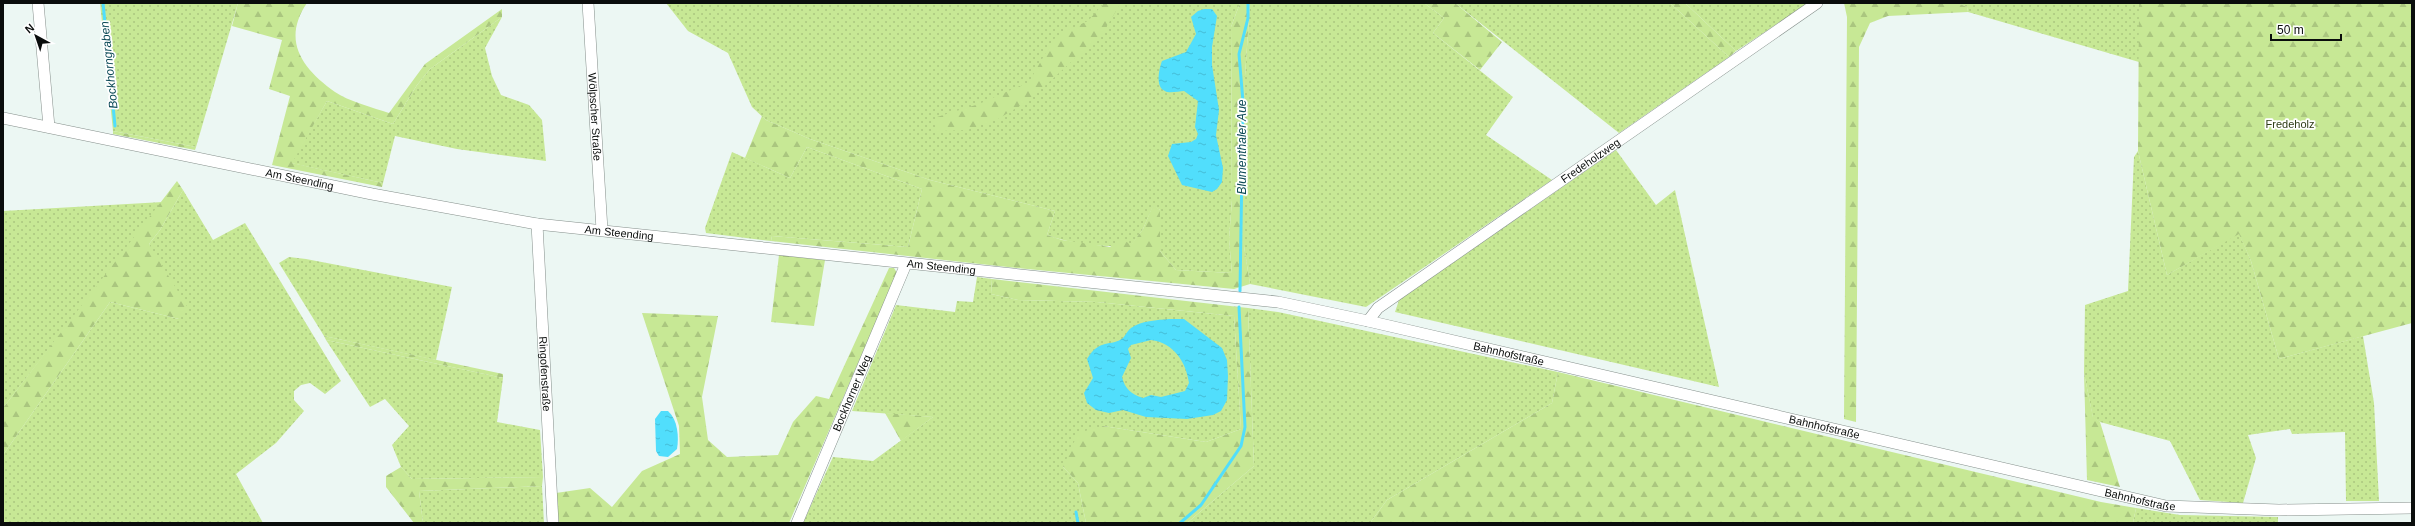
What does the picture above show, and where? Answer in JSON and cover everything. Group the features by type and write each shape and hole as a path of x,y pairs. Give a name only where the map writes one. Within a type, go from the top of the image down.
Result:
{"street":[{"path":"38,3 49,127"},
{"name":"Wölpscher Straße","path":"588,3 602,230"},
{"name":"Fredeholzweg","path":"1368,321 1378,308 1817,3"},
{"name":"Am Steending","path":"3,118 159,152 372,194 537,224 906,264 1242,298"},
{"name":"Ringofenstraße","path":"537,224 553,523"},
{"name":"Bockhorner Weg","path":"798,523 906,264"},
{"name":"Bahnhofstraße","path":"1242,298 1278,302 1368,321 2166,506 2279,510 2412,508"}],"green space":[{"path":"100,3 238,3 196,147 113,131"},
{"path":"238,3 307,3 299,17 296,30 296,42 299,53 305,64 313,74 340,95 361,104 389,113 425,64 502,9 502,17 430,69 417,85 393,124 327,101 292,163 383,183 382,187 272,165 290,96 269,89 282,40 232,26"},
{"path":"666,3 1240,3 1231,27 1232,200 1229,239 1232,273 1176,270 1160,251 1160,210 1153,206 1143,229 1131,246 1099,246 1067,241 1047,235 1055,211 930,180 810,139 766,120 752,107 728,53 688,31"},
{"path":"1104,3 1121,3 1102,34 1028,101 998,119 967,130 937,131 934,123 937,117 979,104 1029,82 1053,40 1063,32 1088,21"},
{"path":"1240,3 1250,3 1245,76 1244,246 1250,284 1234,289 1017,268 771,241 772,236 908,247 922,189 807,147 790,178 745,158 762,116 766,120 810,139 930,180 1055,211 1047,235 1062,240 1110,247 1121,238 1131,245 1143,229 1153,205 1160,210 1160,251 1176,270 1232,273 1229,239 1232,200 1231,27"},
{"path":"1250,3 1424,3 1444,18 1433,33 1513,97 1486,135 1552,180 1366,307 1250,284 1244,246 1244,200 1245,76"},
{"path":"1424,3 1455,3 1502,42 1480,70 1433,33 1444,18"},
{"path":"1455,3 1670,3 1729,57 1619,133"},
{"path":"1670,3 1685,3 1736,51 1729,57"},
{"path":"1685,3 1809,3 1736,51"},
{"path":"1844,3 1958,3 1967,7 1968,12 1888,16 1870,23 1859,47 1856,422 1844,419 1847,17"},
{"path":"1958,3 2139,3 2139,62 1968,12 1967,7"},
{"name":"Fredeholz","path":"2139,3 2412,3 2412,323 2279,359 2251,261 2239,234 2167,275 2138,151"},
{"path":"502,17 485,48 492,76 501,95 529,105 542,120 546,161 457,149 395,136 383,183 291,163 327,101 393,124 417,85 430,69"},
{"path":"113,131 196,147 195,150 113,134"},
{"path":"807,147 922,189 908,247 772,236 771,241 706,233 705,228 732,152 790,178"},
{"path":"1616,150 1656,205 1675,190 1719,387 1395,312 1399,300"},
{"path":"2138,151 2167,275 2239,233 2251,261 2279,359 2363,336 2374,403 2379,501 2346,501 2345,432 2292,434 2290,429 2248,435 2256,458 2243,503 2200,500 2170,441 2100,422 2093,418 2084,373 2085,305 2128,291 2134,157"},
{"path":"177,181 183,190 160,230 149,244 188,308 179,319 110,302 3,455 3,408"},
{"path":"183,190 213,240 245,223 341,381 325,394 310,383 301,385 294,391 294,400 304,411 276,443 236,474 263,523 3,523 3,455 110,302 179,319 149,244 160,230"},
{"path":"163,202 3,408 3,211"},
{"path":"779,255 825,260 814,326 771,322"},
{"path":"289,257 452,287 436,360 324,336 279,263"},
{"path":"889,268 894,268 897,273 789,523 558,523 556,493 590,488 612,507 642,471 680,454 679,426 642,313 718,316 702,397 708,440 727,457 778,455 793,422 816,396 829,399"},
{"path":"977,277 992,279 991,294 1018,300 1097,302 1234,316 1241,429 1206,442 1103,426 1063,467 1078,483 1086,523 803,523 833,457 873,461 933,417 852,411 896,305 955,312 957,301 973,302"},
{"path":"992,279 1248,308 1254,466 1187,523 1086,523 1078,483 1063,467 1078,433 1103,426 1206,442 1241,429 1234,316 1097,302 1018,300 991,294"},
{"path":"1248,308 1278,312 1558,372 1552,403 1387,500 1370,523 1187,523 1254,466"},
{"path":"324,336 503,374 503,378 326,340"},
{"path":"326,340 503,378 497,422 540,430 543,477 412,479 401,467 392,445 409,426 385,399 370,407"},
{"path":"1558,372 2101,502 2136,508 2133,523 1370,523 1387,500 1552,403"},
{"path":"2084,373 2093,417 2100,422 2120,487 2087,480"},
{"path":"885,413 933,417 901,441"},
{"path":"401,467 412,479 543,477 542,486 419,491 423,523 414,523 386,487 386,476"},
{"path":"542,486 544,523 423,523 419,491"},
{"path":"2136,508 2180,515 2278,517 2278,523 2133,523"}],"water":[{"path":"1212,9 1217,16 1212,47 1212,65 1219,110 1216,135 1223,168 1222,182 1217,189 1212,192 1182,185 1168,156 1172,144 1191,142 1196,139 1198,134 1195,127 1198,101 1184,91 1167,92 1162,89 1159,82 1162,61 1186,52 1196,34 1191,17 1198,11"},
{"path":"1165,319 1184,319 1222,348 1227,360 1228,376 1227,400 1221,411 1213,415 1187,419 1146,417 1123,410 1109,413 1096,410 1087,403 1084,393 1093,378 1087,359 1092,352 1100,346 1118,341 1123,338 1130,329 1139,324","holes":["1151,340 1159,342 1172,349 1178,355 1185,368 1189,383 1185,391 1161,397 1151,395 1143,398 1135,395 1129,390 1123,381 1122,377 1131,358 1128,349 1131,345"]},
{"path":"661,411 668,411 674,419 677,429 677,449 668,457 659,456 656,451 655,419"}],"waterway":[{"name":"Bockhorngraben","path":"103,3 115,126"},
{"name":"Blumenthaler Aue","path":"1240,291 1243,102 1239,54 1248,18 1248,3"},
{"name":"Blumenthaler Aue","path":"1180,523 1201,505 1241,446 1245,427 1239,307"},
{"path":"1076,512 1078,523"}]}
